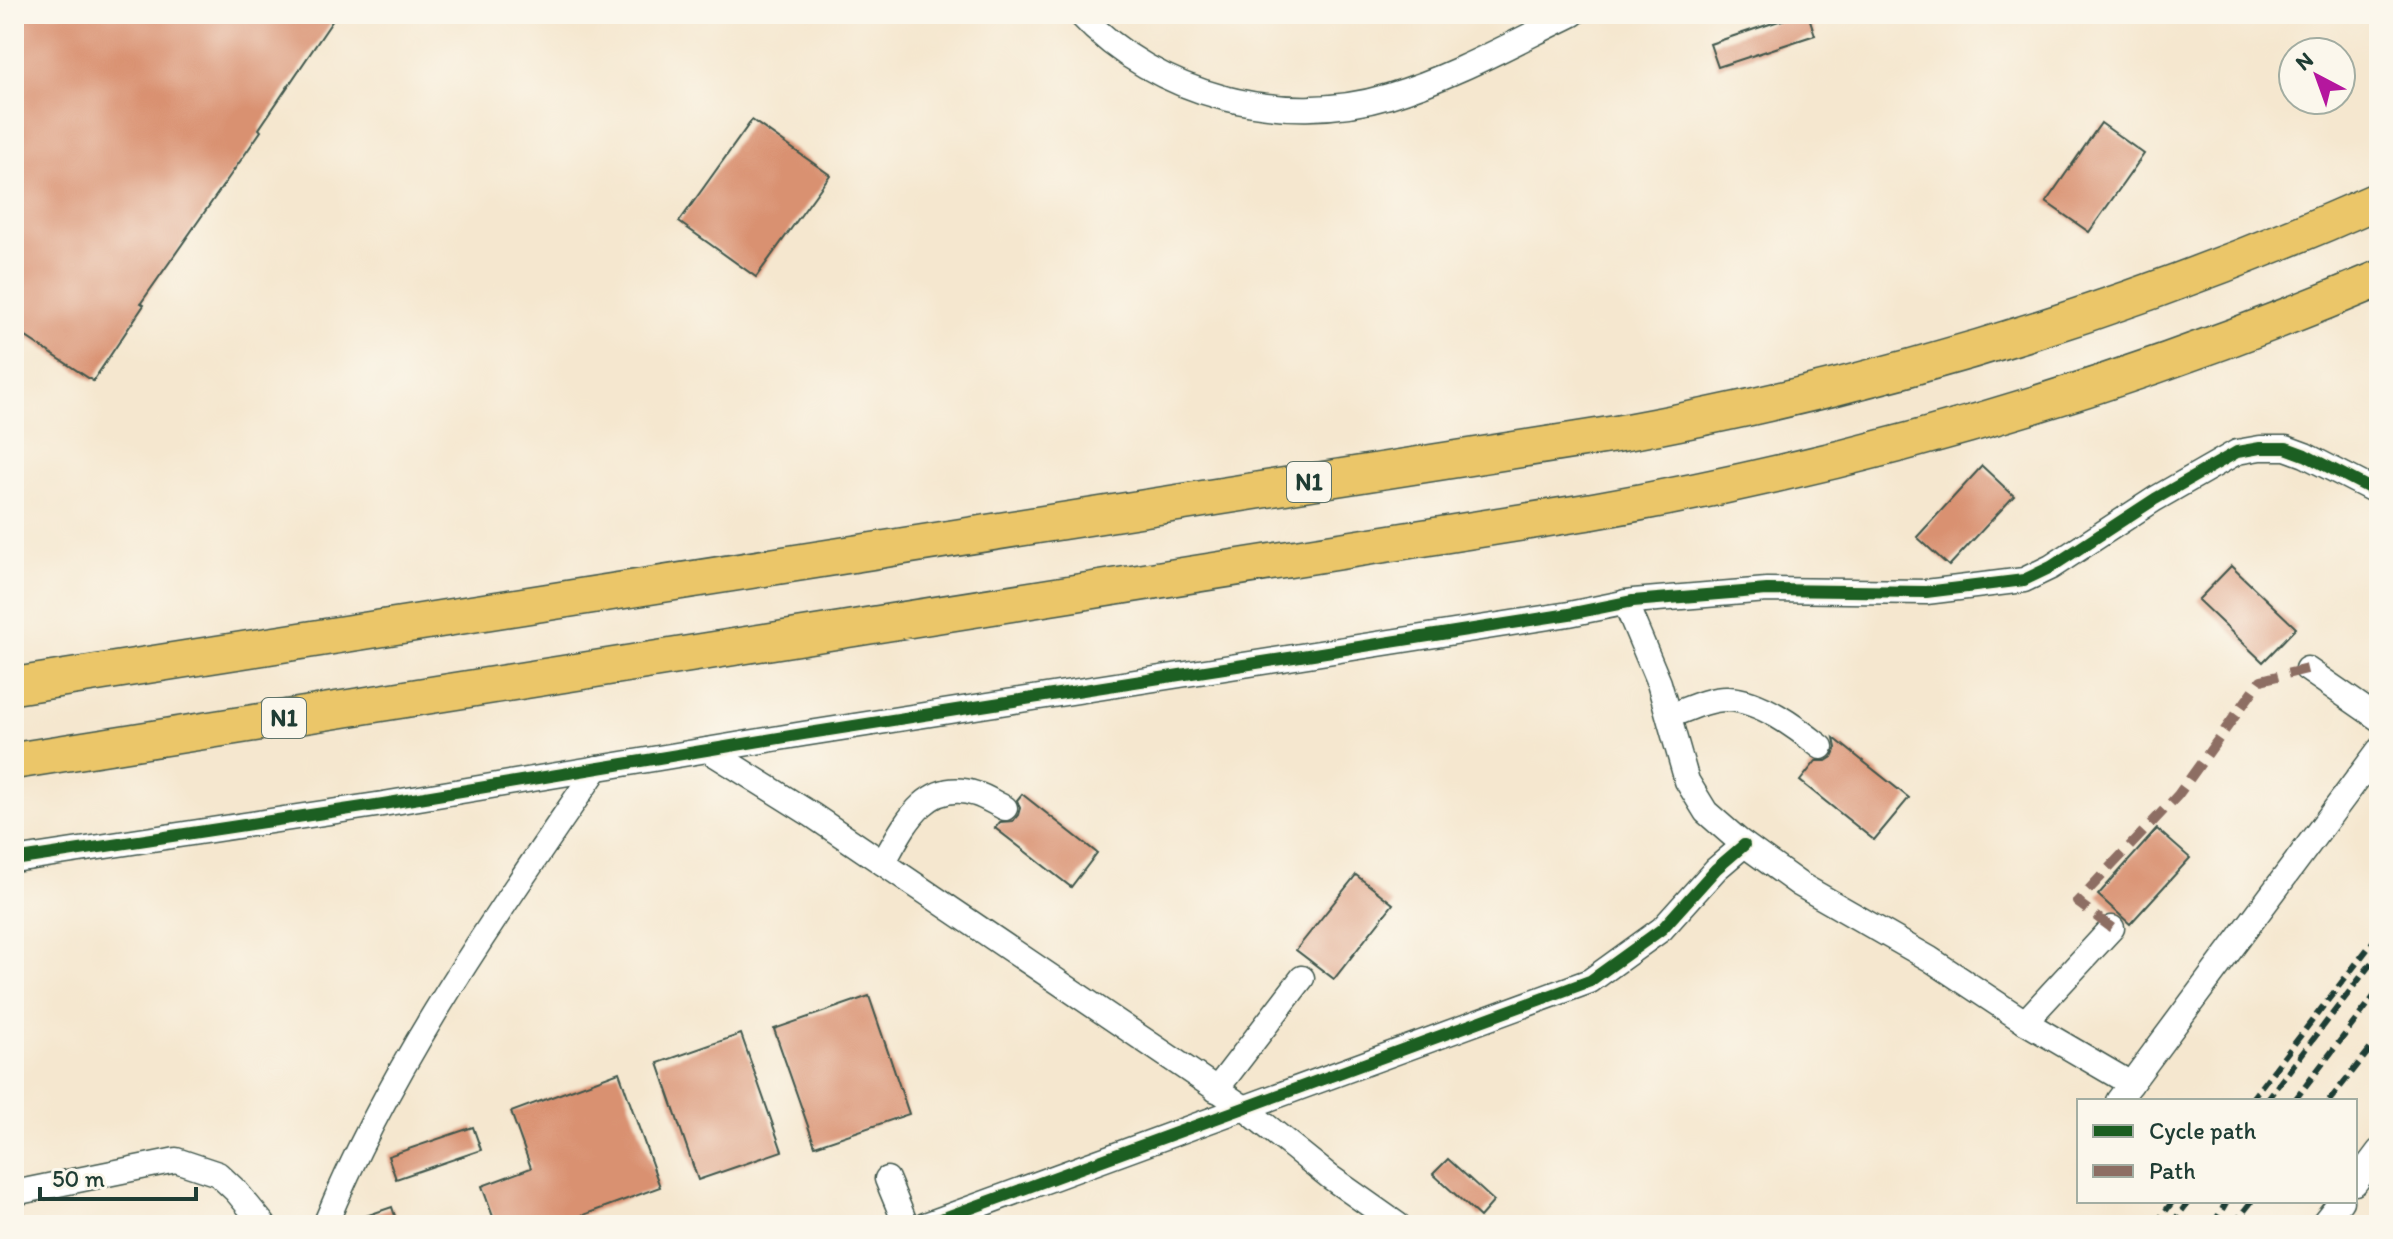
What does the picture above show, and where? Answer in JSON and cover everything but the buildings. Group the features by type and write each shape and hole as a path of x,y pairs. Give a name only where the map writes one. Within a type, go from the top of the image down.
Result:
{"highway":[{"name":"N1","path":"14,686 1616,434 1708,416 1870,379 2031,332 2215,268 2379,200"},
{"name":"N1","path":"14,763 1593,511 1721,487 1876,452 2064,398 2222,342 2379,279"},
{"path":"14,677 211,653"}],"street":[{"path":"1080,14 1140,63 1188,87 1240,102 1290,108 1358,103 1387,97 1447,75 1573,14"},
{"path":"14,860 367,807 1569,614 1625,602 1767,590 1926,592 2024,580 2051,567 2155,499 2237,452 2260,448 2286,448 2305,455 2379,493"},
{"path":"1625,602 1659,683 1687,781 1706,812 1744,845 1799,884 1930,959 2125,1092 2379,750"},
{"path":"2307,669 2379,719"},
{"path":"1669,716 1728,699 1759,707 1793,725 1821,747"},
{"path":"708,750 812,815 1243,1107 1330,1177 1398,1225"},
{"path":"325,1225 406,1057 454,977 597,768"},
{"path":"883,863 917,807 937,794 956,791 976,793 1005,808"},
{"path":"925,1225 1590,981 1662,929 1716,869 1744,845"},
{"path":"2025,1022 2112,928"},
{"path":"1216,1090 1302,978"},
{"path":"2357,1180 2379,1151"},
{"path":"14,1193 176,1160 218,1174 264,1225"},
{"path":"887,1179 906,1225"},
{"path":"2322,1225 2339,1203"}],"railway":[{"path":"2252,1099 2379,934"},
{"path":"2268,1099 2379,953"},
{"path":"2296,1099 2379,990"},
{"path":"2331,1099 2379,1038"},
{"path":"2155,1225 2172,1203"},
{"path":"2171,1225 2188,1203"},
{"path":"2213,1225 2226,1203"},
{"path":"2233,1225 2250,1203"}],"marked path":[{"path":"2112,928 2077,902 2178,795 2261,680 2307,669"}],"cycle path":[{"path":"14,860 383,804 803,734 1569,614 1633,601 1767,590 1926,592 2024,580 2051,567 2155,499 2237,452 2260,448 2286,448 2305,455 2379,493"},
{"path":"925,1225 1590,981 1662,929 1716,869 1744,845"}]}
